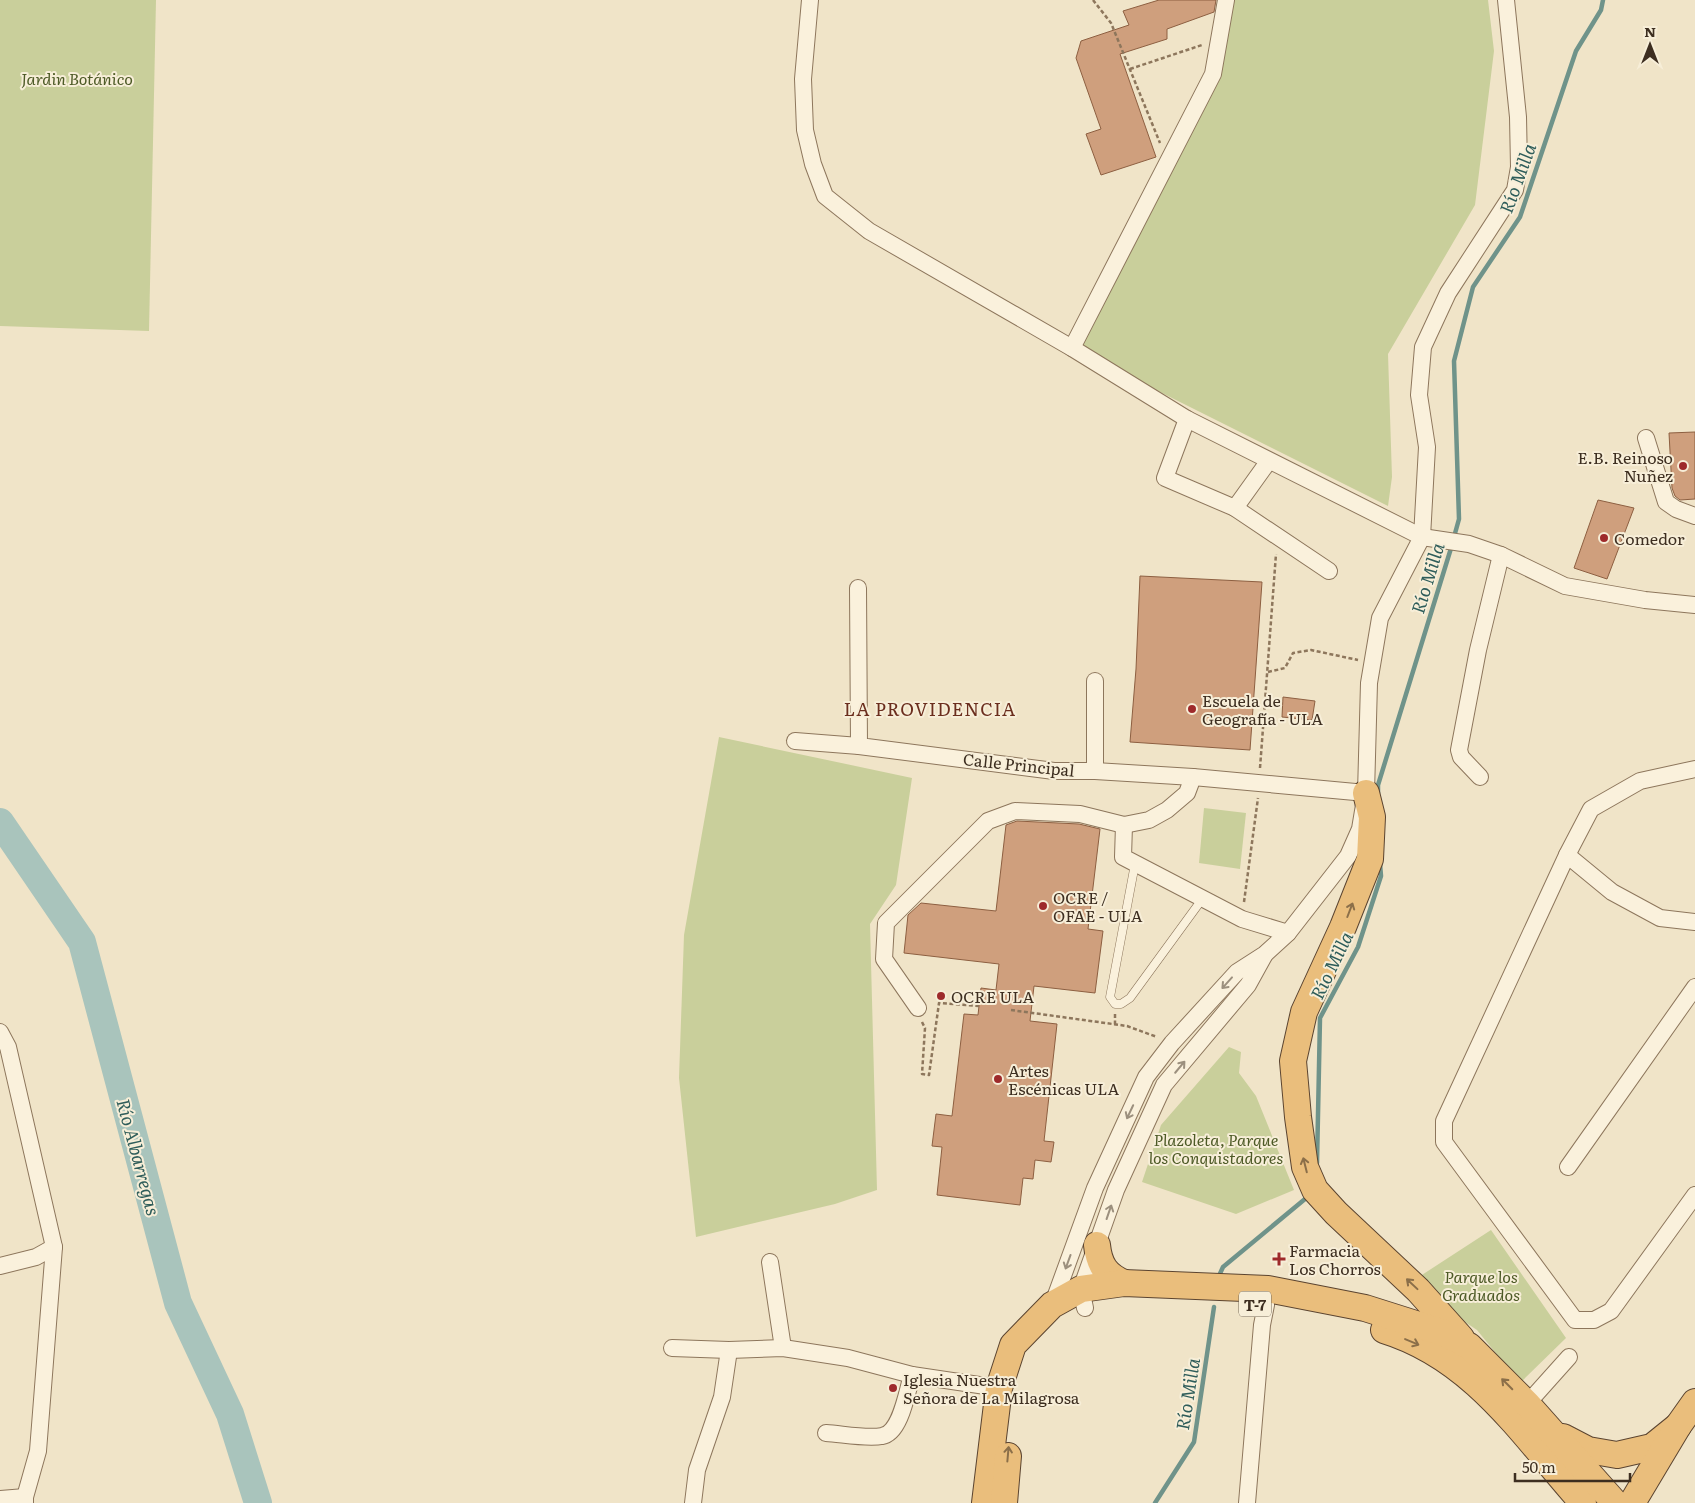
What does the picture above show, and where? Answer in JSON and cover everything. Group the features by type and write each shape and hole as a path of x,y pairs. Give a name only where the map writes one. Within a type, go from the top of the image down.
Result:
{"highway":[{"path":"1366,793 1372,817 1370,859 1343,927 1304,1012 1294,1061 1298,1116 1305,1167 1315,1190 1336,1213 1418,1290 1468,1346"},
{"path":"1097,1245 1103,1268 1112,1278 1124,1284"},
{"name":"T-7","path":"985,1503 999,1388 1013,1345 1052,1314 1083,1298 1124,1284 1268,1289 1365,1308 1444,1333 1468,1346 1527,1404 1615,1503"},
{"name":"T-7","path":"1083,1298 1103,1303 1177,1299 1266,1305 1314,1313 1387,1331 1433,1351 1468,1376 1513,1418 1568,1493 1583,1503"},
{"name":"T-7","path":"1004,1503 1013,1395 1020,1367 1052,1314"},
{"path":"1653,1503 1686,1429 1695,1402"},
{"path":"1553,1432 1588,1450 1617,1454 1652,1447 1686,1429"},
{"path":"1632,1503 1686,1429"}],"street":[{"path":"810,0 803,79 805,130 813,164 824,196 869,231 1072,348 1187,419 1268,462 1422,537 1469,544 1501,555 1566,586 1645,600 1695,605"},
{"path":"1072,348 1213,74 1226,0"},
{"path":"1052,1314 1095,1188 1146,1077 1172,1043 1237,972 1266,954 1288,934 1348,856 1360,829 1366,793 1369,683 1380,618 1422,537 1427,447 1419,394 1423,347 1448,293 1515,190 1519,167 1518,117 1506,0"},
{"path":"1187,419 1165,478 1235,508 1329,572"},
{"path":"1646,438 1666,502 1695,516"},
{"path":"1235,508 1268,462"},
{"path":"1480,777 1461,757 1459,750 1478,650 1501,555"},
{"path":"858,588 859,746"},
{"path":"1095,681 1095,771"},
{"name":"Calle Principal","path":"794,742 859,746 1054,771 1095,771 1193,777 1366,793"},
{"path":"1695,769 1640,781 1591,809 1567,856 1444,1121 1442,1131 1444,1142 1575,1320 1594,1320 1610,1311 1695,1195"},
{"path":"918,1008 884,959 886,924 988,822 1015,811 1080,814 1124,824 1149,820 1167,810 1187,793 1193,777"},
{"path":"1124,824 1123,857 1242,919 1288,934"},
{"path":"1567,856 1612,892 1660,918 1695,922"},
{"path":"1083,1298 1097,1245 1116,1190 1164,1085 1248,985 1266,954"},
{"path":"1568,1167 1695,987"},
{"path":"0,1032 54,1247 38,1452 25,1500 0,1499"},
{"path":"0,1266 36,1257 54,1247"},
{"path":"770,1262 783,1348"},
{"path":"1247,1503 1262,1325 1266,1305"},
{"path":"672,1348 729,1350 783,1348 848,1358 912,1375 999,1388"},
{"path":"693,1503 697,1470 722,1397 729,1350"},
{"path":"1527,1404 1569,1357"},
{"path":"826,1433 883,1436 892,1431 898,1423 912,1375"}],"lane":[{"path":"1135,864 1110,997 1115,1004 1122,1004 1130,998 1203,898"}],"path":[{"path":"1093,0 1111,23 1160,145"},
{"path":"1130,69 1219,39"},
{"path":"1242,919 1260,783 1276,546"},
{"path":"1268,672 1285,668 1294,653 1311,650 1352,658 1371,667"},
{"path":"918,1008 924,1028 922,1074 929,1075 938,1003 979,1006"},
{"path":"1011,1010 1127,1026 1172,1043"}],"green space":[{"name":"Jardin Botánico","path":"0,0 156,0 149,331 0,326"},
{"path":"1226,0 1488,0 1494,51 1475,205 1388,354 1392,477 1388,506 1072,348 1213,74"},
{"path":"719,737 912,778 896,885 870,924 877,1190 835,1204 696,1237 679,1078 684,935"},
{"path":"1204,808 1246,813 1240,869 1199,863"},
{"name":"Plazoleta, Parque los Conquistadores","path":"1229,1047 1241,1052 1239,1073 1256,1096 1294,1190 1236,1214 1142,1182 1161,1125"},
{"name":"Parque los Graduados","path":"1491,1230 1566,1338 1520,1383 1477,1330 1408,1284"}],"building":[{"path":"1159,0 1216,0 1214,12 1167,29 1167,39 1120,54 1156,157 1101,175 1086,134 1101,129 1076,58 1081,41 1129,25 1123,11"},
{"name":"E.B. Reinoso Nuñez","path":"1695,432 1695,499 1680,500 1675,496 1672,488 1669,433"},
{"name":"Comedor","path":"1598,500 1634,508 1607,579 1574,568"},
{"path":"1140,576 1262,582 1250,750 1130,742 1136,669"},
{"path":"1283,697 1315,701 1312,720 1282,717"},
{"path":"1017,821 1079,824 1100,829 1088,929 1103,931 1095,993 1034,986 1030,1021 1057,1024 1044,1141 1054,1142 1051,1162 1035,1160 1033,1179 1023,1178 1020,1205 937,1195 942,1147 932,1146 936,1114 952,1116 964,1014 978,1015 981,988 996,990 999,964 904,953 908,915 921,903 996,911 1006,825"}],"waterway":[{"name":"Río Milla","path":"1454,537 1459,519 1454,361 1473,287 1520,217 1576,51 1601,10 1603,0"},
{"name":"Río Milla","path":"1378,793 1378,785 1452,545"},
{"name":"Río Albarregas","path":"0,822 82,942 178,1303 230,1414 258,1503"},
{"name":"Río Milla","path":"1317,1163 1320,1018 1358,947 1381,876 1380,864"},
{"name":"Río Milla","path":"1218,1278 1223,1267 1305,1199"},
{"name":"Río Milla","path":"1155,1503 1194,1442 1214,1307"}],"place":[{"name":"E.B. Reinoso Nuñez","path":"1683,466"},
{"name":"Comedor","path":"1604,538"},
{"name":"Escuela de Geografía - ULA","path":"1192,709"},
{"name":"OCRE / OFAE - ULA","path":"1043,906"},
{"name":"OCRE ULA","path":"941,996"},
{"name":"Artes Escénicas ULA","path":"998,1079"},
{"name":"Farmacia Los Chorros","path":"1279,1259"},
{"name":"Iglesia Nuestra Señora de La Milagrosa","path":"893,1388"}],"district":[{"name":"LA PROVIDENCIA","path":"930,708"}]}
